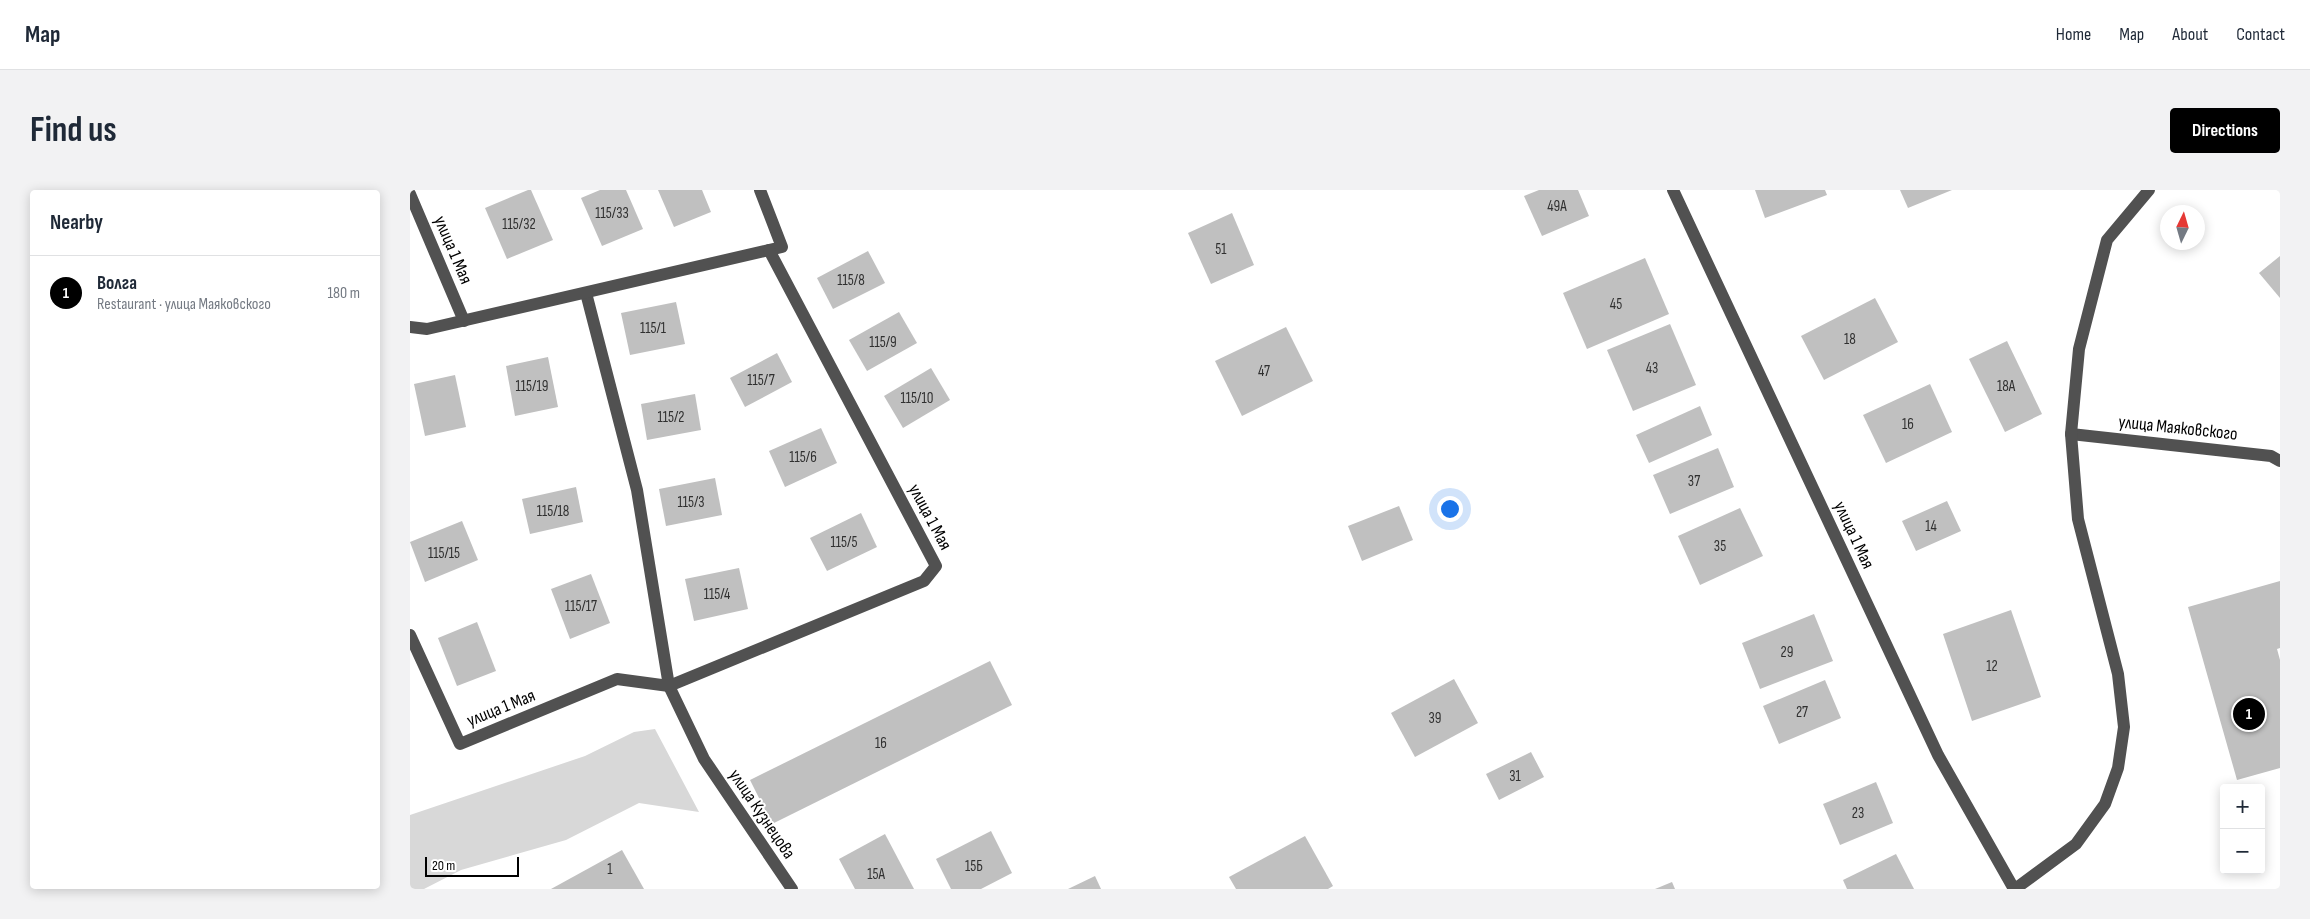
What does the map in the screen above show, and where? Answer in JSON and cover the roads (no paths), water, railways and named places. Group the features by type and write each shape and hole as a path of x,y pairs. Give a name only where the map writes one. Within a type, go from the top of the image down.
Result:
{"street":[{"path":"410,327 428,329 782,247 760,190"},
{"name":"улица 1 Мая","path":"1673,190 1938,755 2014,889"},
{"path":"2014,889 2076,844 2105,804 2118,768 2124,727 2118,674 2078,519 2071,434 2079,349 2108,240 2149,190"},
{"name":"улица 1 Мая","path":"410,194 464,321"},
{"name":"улица 1 Мая","path":"410,635 460,744 617,680 669,686 924,581 936,566 769,250"},
{"path":"586,292 637,490 669,686"},
{"name":"улица Маяковского","path":"2071,434 2271,456 2280,461"},
{"name":"улица Кузнецова","path":"669,686 704,759 792,889"}],"place":[{"name":"Волга","path":"2249,714"}]}
